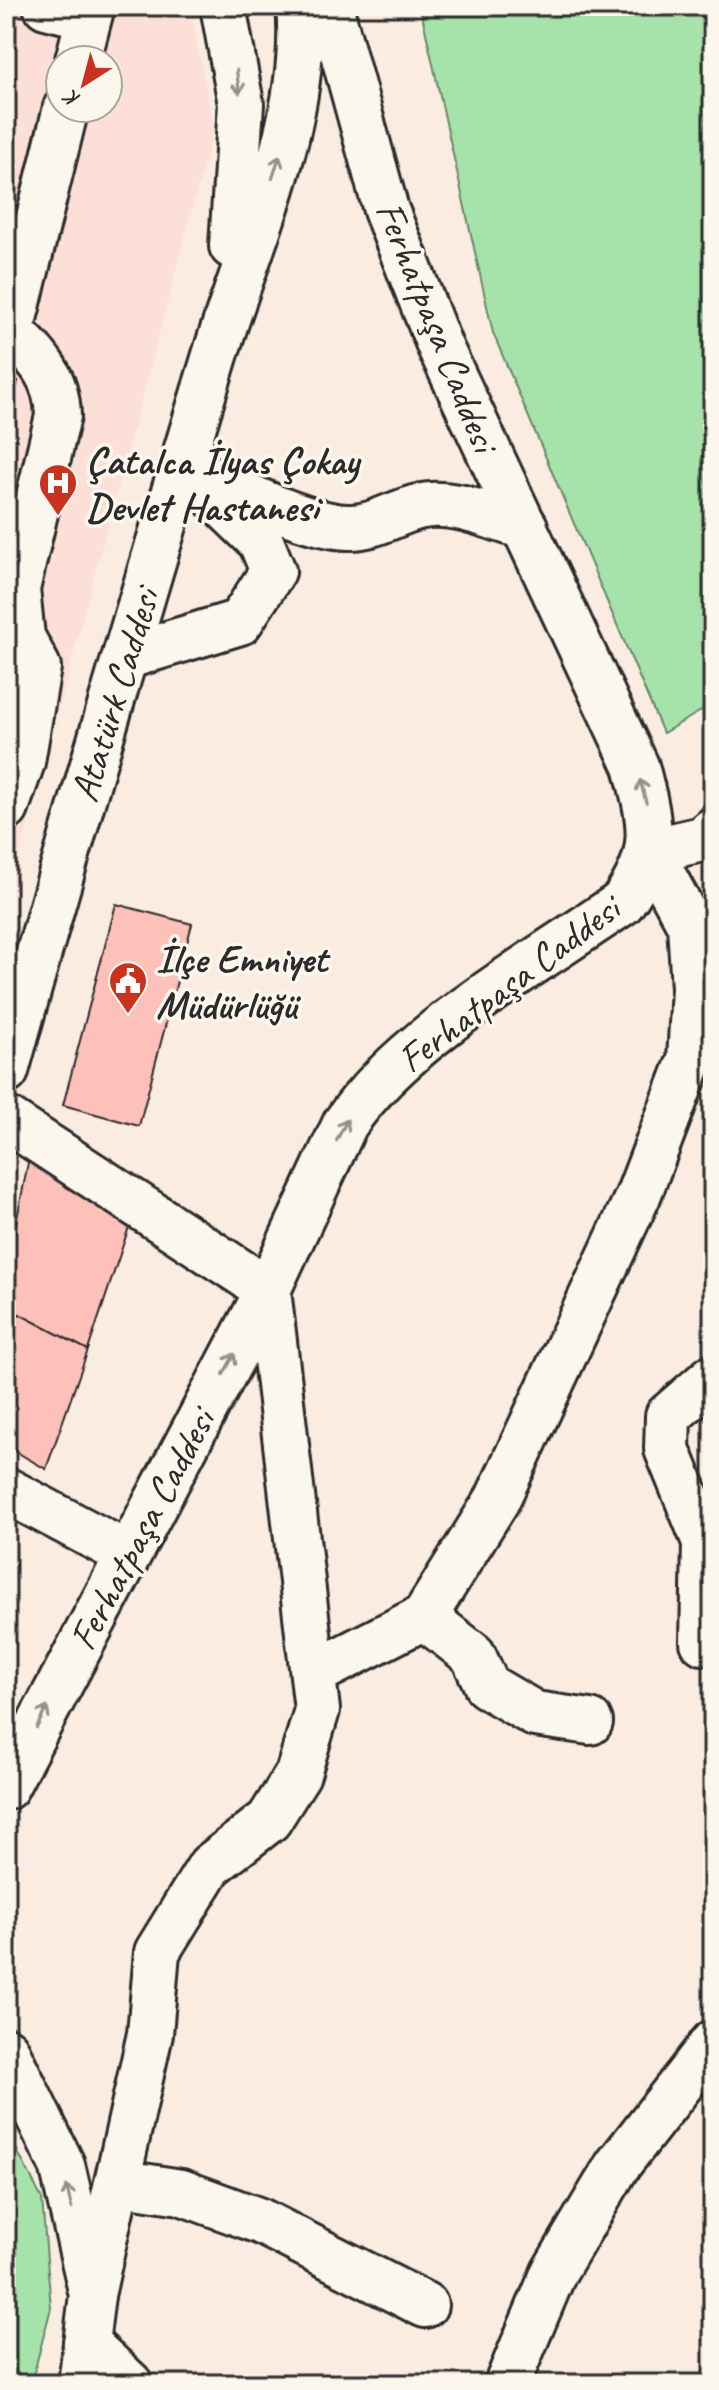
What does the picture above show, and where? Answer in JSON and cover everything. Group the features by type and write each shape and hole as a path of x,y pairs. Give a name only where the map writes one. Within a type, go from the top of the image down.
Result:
{"street":[{"path":"46,6 90,12 82,44"},
{"path":"223,6 241,104 241,150 226,321"},
{"path":"226,321 290,123 301,29 299,6"},
{"name":"Ferhatpaşa Caddesi","path":"6,1787 268,1290 345,1124 361,1099 409,1054 622,903 640,879 650,851 648,811 636,766 440,347 386,210 330,6"},
{"path":"6,808 22,762 38,667 22,637 17,589 58,416 57,392 46,365 10,315 62,124"},
{"name":"Atatürk Caddesi","path":"6,1071 65,857 128,656 226,321"},
{"path":"182,466 299,516 338,527 368,525 437,504 525,527"},
{"path":"128,656 240,622 273,571 261,542 182,466"},
{"path":"314,1673 424,1617 497,1500 638,1196 690,1060 694,988 690,925 650,851 702,839 713,830"},
{"path":"6,1119 268,1290 314,1673 317,1710 298,1774 269,1820 210,1866 157,1952 150,2034 92,2295 83,2364 130,2384"},
{"path":"703,1642 705,1542 667,1449 668,1416 713,1377"},
{"path":"6,1490 127,1554"},
{"path":"424,1617 473,1655 487,1686 535,1714 590,1722"},
{"path":"507,2384 554,2272 617,2166 713,2043"},
{"path":"6,2050 62,2165 92,2295"},
{"path":"117,2182 181,2192 260,2221 425,2305"}],"shaded area":[{"name":"Çatalca İlyas Çokay Devlet Hastanesi","path":"6,6 190,6 214,128 6,906"}],"green space":[{"path":"420,6 713,6 713,704 663,733 493,333"},
{"path":"6,2129 42,2199 51,2308 31,2384 6,2384"}],"building":[{"path":"6,378 18,381 6,422"},
{"name":"İlçe Emniyet Müdürlüğü","path":"116,904 192,924 139,1126 63,1105"},
{"path":"29,1158 131,1221 88,1350 6,1307 6,1274"},
{"path":"6,1307 88,1350 46,1469 6,1446"}],"place":[{"name":"Çatalca İlyas Çokay Devlet Hastanesi","path":"58,517"},
{"name":"İlçe Emniyet Müdürlüğü","path":"128,1015"}]}
